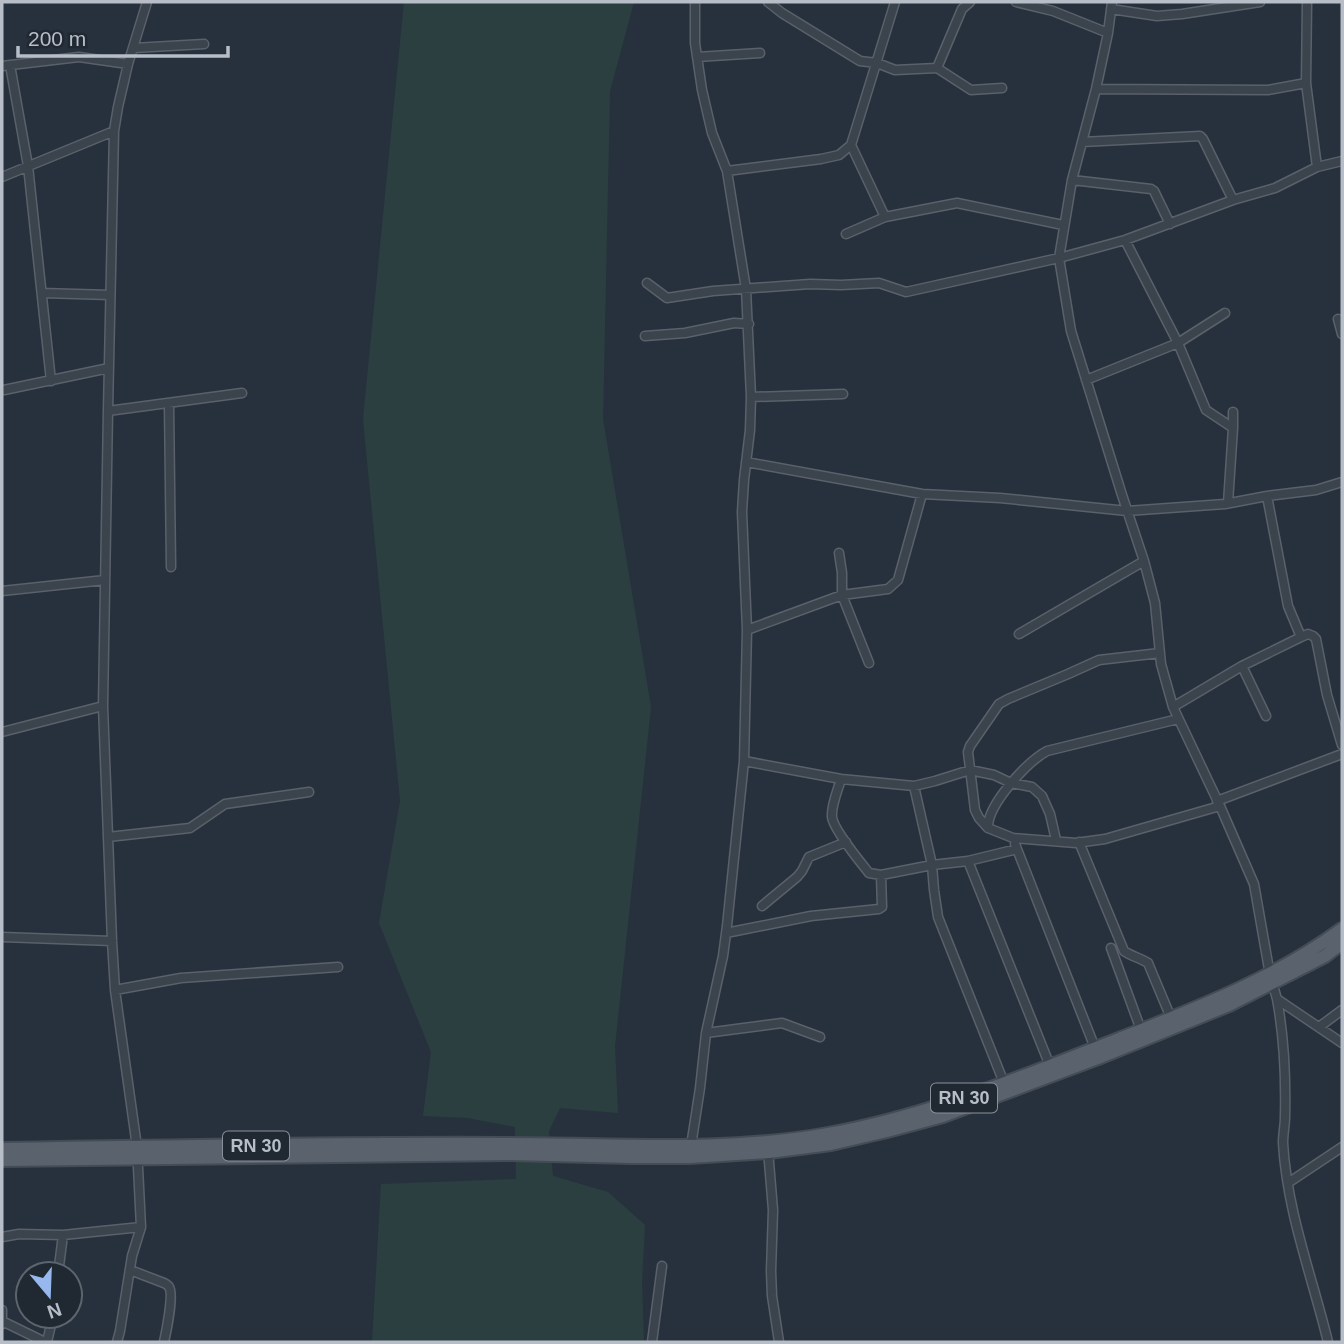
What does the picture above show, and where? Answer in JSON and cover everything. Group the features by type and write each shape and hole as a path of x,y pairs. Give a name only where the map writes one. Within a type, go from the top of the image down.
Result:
{"main road":[{"name":"RN 30","path":"554,1149 667,1157 831,1144 943,1116 1229,1006 1342,929"},
{"name":"RN 30","path":"2,1149 137,1152 691,1146 768,1148 940,1107 1272,979 1325,956 1342,943"},
{"name":"RN 30","path":"2,1160 137,1152"}],"street":[{"path":"117,1342 141,1227 137,1152 112,941 103,706 110,295 114,131 128,64 147,2"},
{"path":"691,1146 706,1033 723,956 744,761 747,630 742,512 751,397 746,289 727,171 712,133 702,90 695,43 695,2"},
{"path":"768,2 860,61 877,63 895,70 937,68 971,90 1002,88"},
{"path":"727,171 821,159 839,155 851,145 895,2"},
{"path":"937,68 962,9 970,2"},
{"path":"1016,2 1054,6 1108,33"},
{"path":"1260,2 1157,16 1111,5 1096,89 1072,180 1059,258 1071,331 1155,603 1161,664 1173,707 1254,884 1282,1024 1285,1119 1283,1144 1288,1184 1303,1257 1328,1342"},
{"path":"1307,2 1306,83 1317,167"},
{"path":"134,48 204,44"},
{"path":"697,57 760,53"},
{"path":"51,380 28,166 6,65 79,57 128,64"},
{"path":"1096,89 1268,90 1306,83"},
{"path":"2,177 114,131"},
{"path":"1082,142 1200,136 1233,200"},
{"path":"851,145 885,217"},
{"path":"647,283 667,298 713,291 810,284 878,283 906,292 1059,258 1125,240 1233,200 1275,188 1317,167 1342,161"},
{"path":"1072,180 1151,189 1170,224"},
{"path":"846,234 885,217 957,203 1063,225"},
{"path":"1125,240 1178,343 1206,410 1233,428"},
{"path":"42,293 110,295"},
{"path":"1086,380 1178,343 1225,313"},
{"path":"1338,319 1342,334"},
{"path":"645,336 685,333 734,323 749,324"},
{"path":"4,390 109,368"},
{"path":"108,411 242,393"},
{"path":"751,397 843,394"},
{"path":"169,403 171,567"},
{"path":"1228,503 1233,412"},
{"path":"746,462 922,494 1000,498 1127,511 1228,503 1316,490 1342,482"},
{"path":"747,630 842,595 888,589 898,580 922,494"},
{"path":"1267,496 1288,606 1301,638"},
{"path":"839,553 842,595 869,663"},
{"path":"1019,634 1144,561"},
{"path":"2,590 104,580"},
{"path":"1173,707 1242,666 1308,634 1316,639 1327,695 1342,745"},
{"path":"1160,653 1099,660 999,704 969,749 975,810 988,828 1013,838 1079,842 1105,839 1219,803 1342,754"},
{"path":"1242,666 1266,716"},
{"path":"2,732 103,706"},
{"path":"988,828 990,815 1011,783 1032,761 1048,751 1178,719"},
{"path":"744,761 841,779 914,786 970,770 995,775 1011,783 1032,787 1042,796 1050,814 1056,840"},
{"path":"841,779 832,815 833,822 869,873 881,875 968,861 1017,849"},
{"path":"914,786 932,865 939,916 1004,1083"},
{"path":"108,837 190,828 225,804 309,792"},
{"path":"1013,838 1095,1048"},
{"path":"762,906 797,877 809,857 846,842"},
{"path":"1079,842 1124,951 1148,963 1171,1018"},
{"path":"968,861 1050,1066"},
{"path":"726,933 811,916 879,909 881,875"},
{"path":"2,937 112,941"},
{"path":"1111,948 1141,1030"},
{"path":"116,990 181,978 338,967"},
{"path":"1277,999 1342,1044"},
{"path":"1320,1027 1342,1010"},
{"path":"706,1033 782,1023 820,1037"},
{"path":"1288,1184 1342,1147"},
{"path":"768,1148 773,1210 772,1296 779,1342"},
{"path":"2,1237 19,1234 63,1235 141,1227"},
{"path":"60,1260 63,1235"},
{"path":"652,1342 662,1266"},
{"path":"130,1270 169,1287 171,1293 164,1342"},
{"path":"2,1310 2,1323 46,1342"}],"shaded area":[{"path":"404,2 634,2 610,91 603,419 651,707 615,1046 618,1113 560,1108 549,1131 553,1176 608,1192 645,1225 642,1281 644,1342 372,1342 381,1184 516,1179 515,1127 468,1118 423,1116 431,1052 379,923 400,801 363,419"}]}
